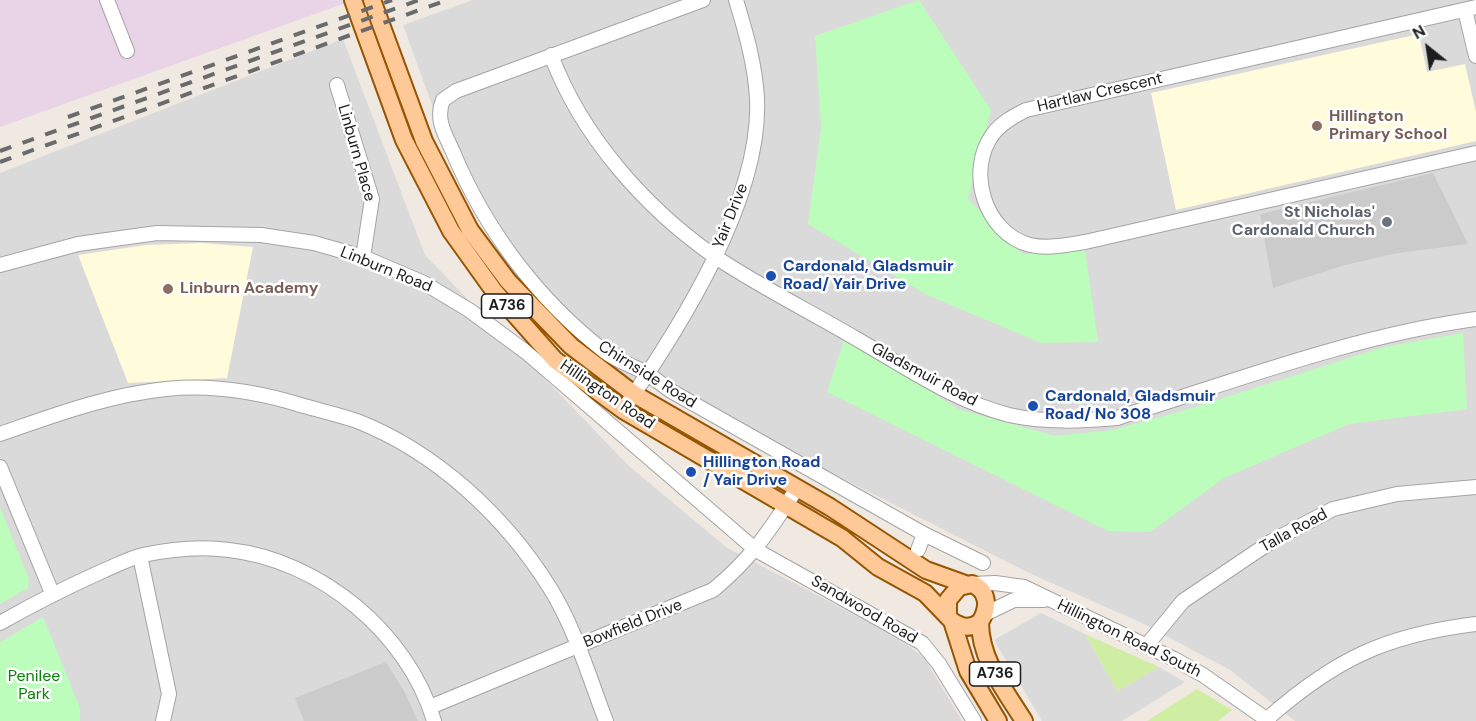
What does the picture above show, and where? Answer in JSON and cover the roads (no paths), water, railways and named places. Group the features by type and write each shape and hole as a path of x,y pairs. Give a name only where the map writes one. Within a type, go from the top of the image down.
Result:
{"main road":[{"name":"Hillington Road","path":"353,0 404,140 451,231 494,291 555,360 623,410 785,507 842,538 878,567 925,593 950,619"},
{"name":"Hillington Road","path":"372,0 424,141 470,230 508,280 571,346 634,394 830,507 926,570 969,584"},
{"path":"969,584 983,592 987,604 983,618 969,627 950,619 947,605 950,596 969,584"},
{"name":"A736","path":"983,618 982,649 988,663 1024,721"},
{"name":"A736","path":"950,619 968,671 998,721"}],"street":[{"path":"107,0 127,51"},
{"name":"Chirnside Road","path":"703,0 456,91 443,100 439,119 468,189 494,231 526,274 561,313 606,352 647,374 670,391 924,534 983,563"},
{"name":"Yair Drive","path":"623,410 647,374 715,256 743,193 755,135 757,100 751,50 736,0"},
{"path":"1471,9 1476,56"},
{"name":"Hartlaw Crescent","path":"1471,9 1026,110 1009,119 993,134 982,154 979,177 984,199 993,217 1006,232 1028,244 1050,247 1096,240 1476,153"},
{"name":"Gladsmuir Road","path":"551,55 563,82 611,159 643,195 715,256 915,372 978,405 1011,415 1077,422 1117,418 1366,340 1424,326 1476,319"},
{"name":"Linburn Place","path":"337,85 372,199 363,257"},
{"name":"Linburn Road","path":"0,265 78,244 156,233 261,235 314,243 363,257 424,283 469,310 526,352 756,550"},
{"path":"0,434 107,398 168,389 239,389 280,398 356,421 387,435 431,462 467,491 516,542 550,589 577,647 606,721"},
{"path":"0,467 52,593"},
{"name":"Talla Road","path":"1146,646 1183,601 1272,541 1333,509 1397,494 1476,487"},
{"name":"Bowfield Drive","path":"432,714 577,647 713,590 741,567 756,550 797,488"},
{"path":"918,550 924,534"},
{"path":"0,623 52,593 140,556 183,548 230,550 273,560 312,575 353,605 383,633 415,678 432,714"},
{"name":"Sandwood Road","path":"756,550 922,643 939,664 974,721"},
{"path":"140,556 169,694 164,721"},
{"name":"Hillington Road South","path":"969,584 995,583 1017,586 1203,675 1268,720"},
{"name":"Hillington Road South","path":"983,618 1014,600 1046,600"},
{"path":"1268,720 1326,672 1348,659 1428,630 1476,624"}],"railway":[{"path":"68,117 392,0"},
{"path":"0,151 419,0"},
{"path":"0,162 447,0"}],"place":[{"name":"Hillington Primary School","path":"1317,126"},
{"name":"St Nicholas' Cardonald Church","path":"1387,222"},
{"name":"Cardonald, Gladsmuir Road/ Yair Drive","path":"771,276"},
{"name":"Linburn Academy","path":"168,289"},
{"name":"Cardonald, Gladsmuir Road/ No 308","path":"1033,406"},
{"name":"Hillington Road / Yair Drive","path":"691,472"}],"park label":[{"name":"Penilee Park","path":"34,686"}]}
